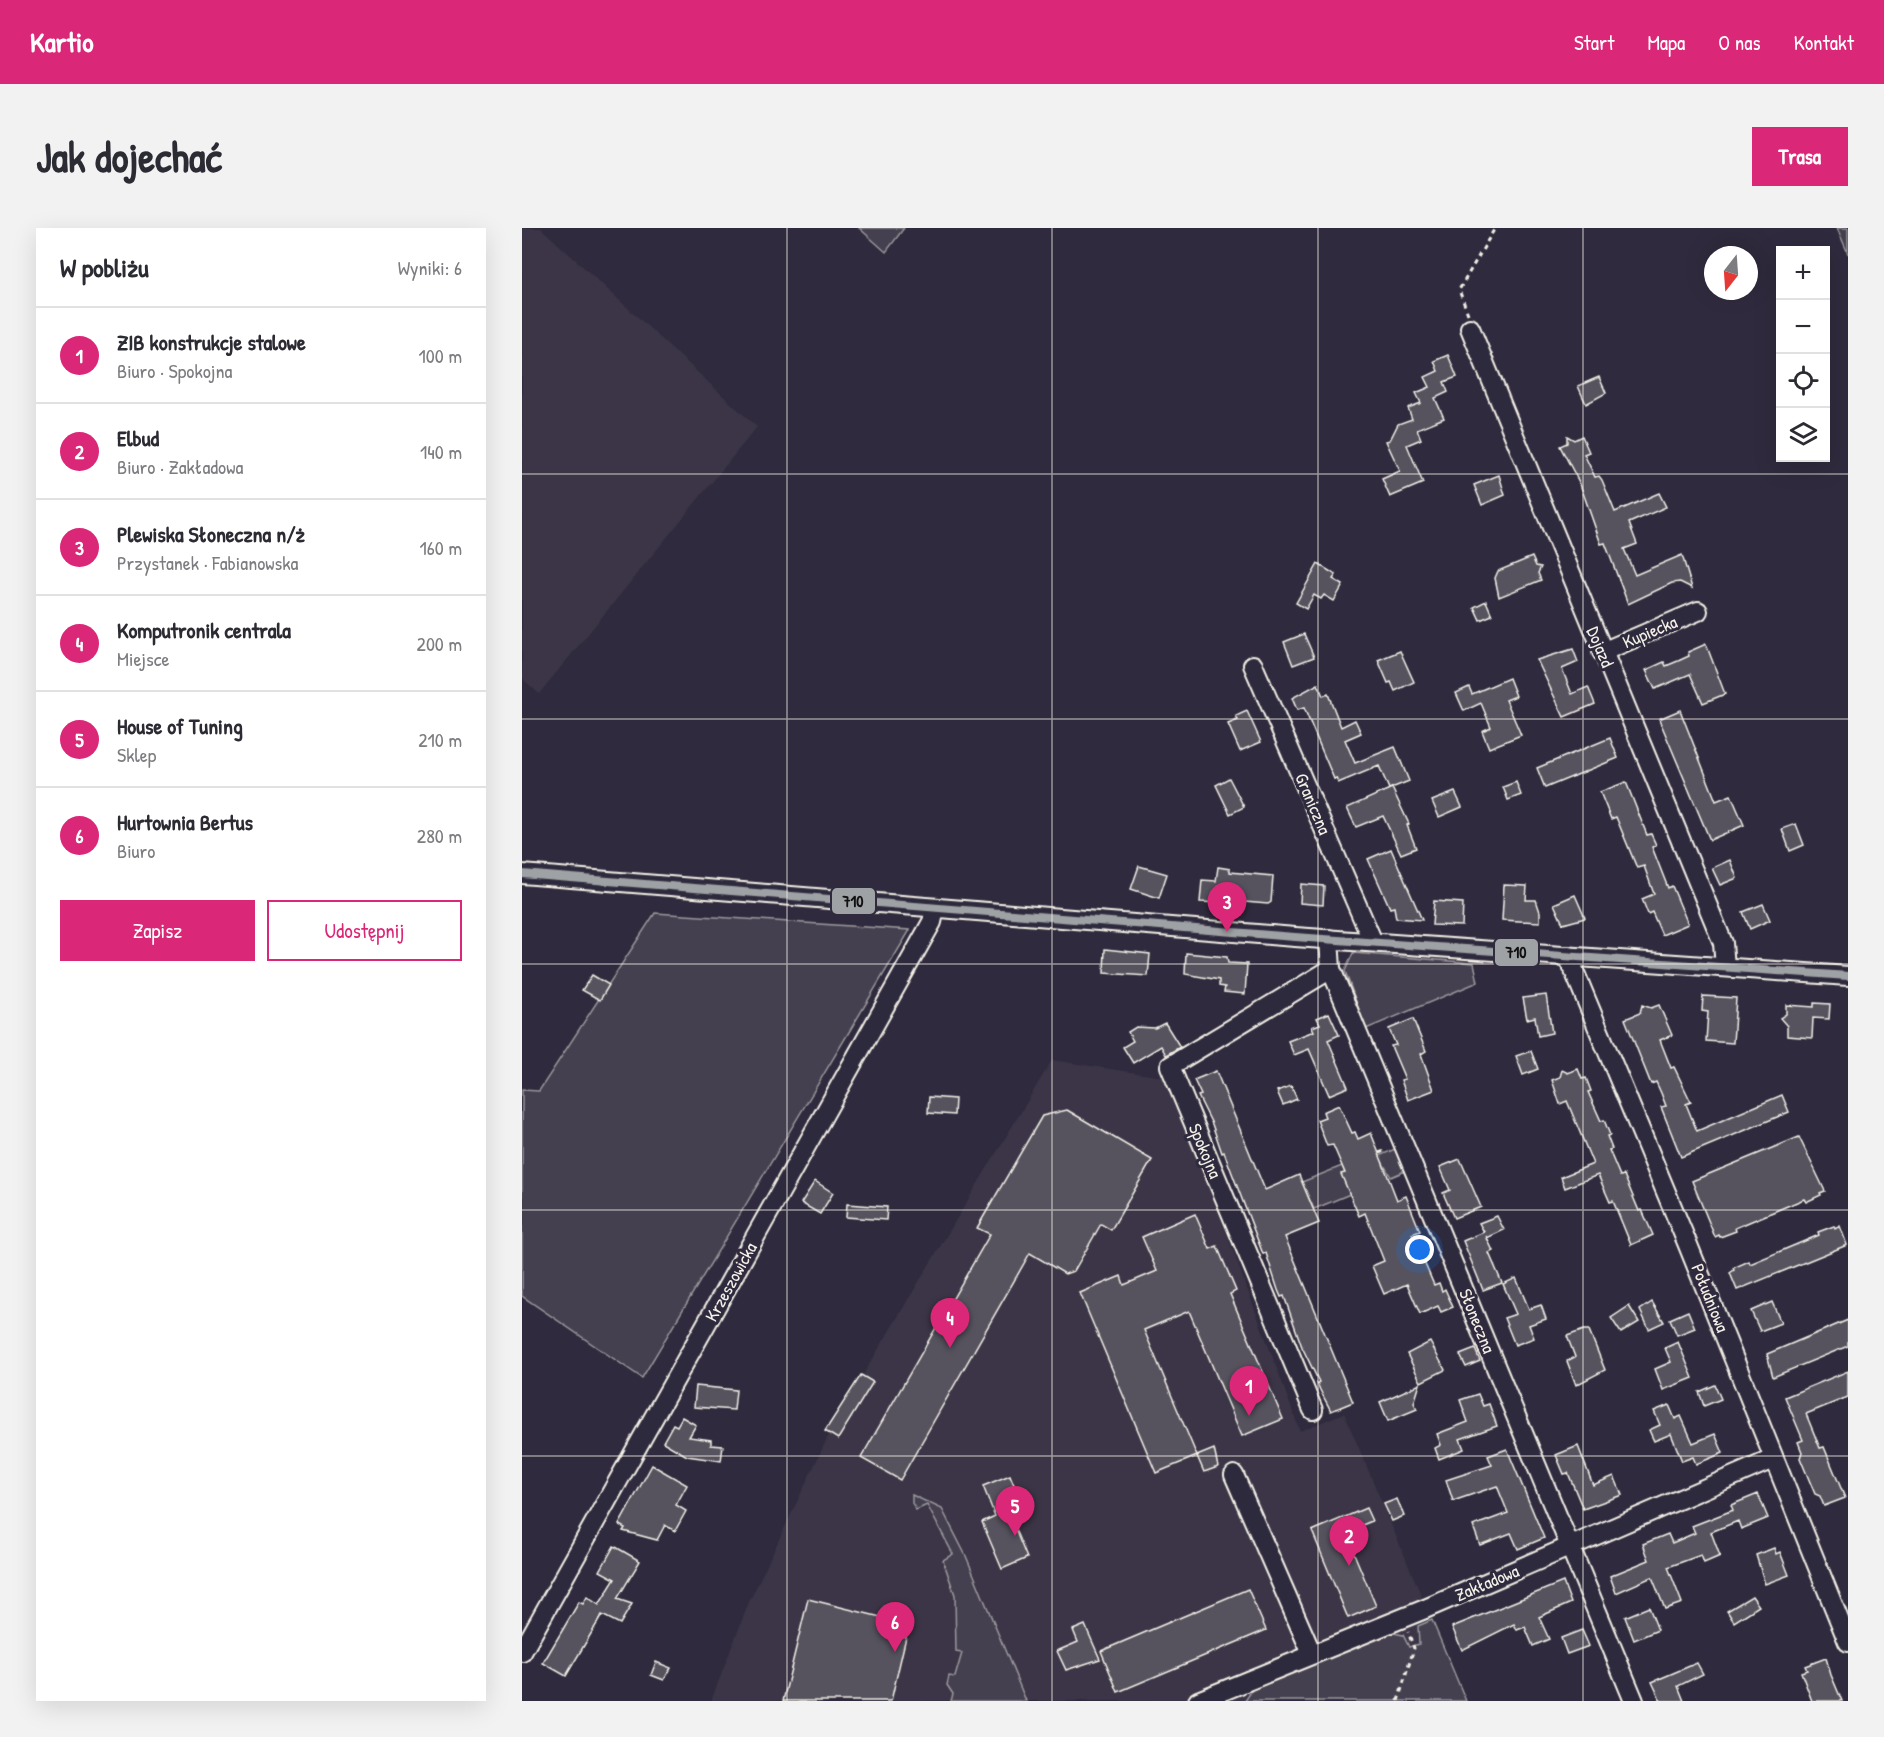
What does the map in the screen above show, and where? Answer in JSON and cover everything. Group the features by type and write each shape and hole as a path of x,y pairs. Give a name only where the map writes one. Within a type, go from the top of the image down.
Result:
{"street":[{"name":"Dojazd","path":"1470,328 1723,943 1725,967"},
{"name":"Kupiecka","path":"1602,652 1698,611"},
{"name":"Graniczna","path":"1253,665 1373,942"},
{"path":"522,874 1101,922 1848,976"},
{"name":"Krzeszowicka","path":"522,1652 933,922 935,909"},
{"name":"Słoneczna","path":"1329,939 1331,969 1634,1701"},
{"name":"Południowa","path":"1568,956 1693,1255 1848,1642"},
{"name":"Spokojna","path":"1312,1410 1170,1066 1331,969"},
{"name":"Zakładowa","path":"1198,1701 1403,1618 1773,1459"},
{"path":"1234,1475 1312,1654"}],"path":[{"path":"1470,328 1468,309 1459,290 1495,228"},
{"path":"1378,1153 1385,1151"},
{"path":"1398,1701 1414,1648 1403,1618"}],"shaded area":[{"path":"522,228 541,228 757,427 539,694 522,678"},
{"path":"859,228 904,228 886,252"},
{"path":"1837,228 1848,228 1848,254 1847,251"},
{"path":"655,913 910,930 642,1378 522,1296 522,1090 539,1091"},
{"path":"1353,953 1474,963 1478,982 1366,1029 1345,971"},
{"path":"1052,1060 1169,1078 1300,1431 1344,1413 1466,1701 711,1701 749,1602 836,1420"},
{"path":"1395,1149 1405,1171 1391,1177 1379,1156"},
{"path":"1342,1166 1345,1173 1342,1174 1350,1194 1314,1209 1302,1182"},
{"path":"912,1495 942,1509 966,1556 1026,1701 951,1701 953,1694 947,1685 949,1676 955,1677 962,1653 956,1652 955,1595 943,1560 953,1554 927,1505 916,1510 912,1503"},
{"path":"1432,1620 1466,1701 1245,1701 1254,1687 1389,1632 1403,1635 1409,1647 1419,1644 1418,1626"}],"building":[{"path":"1448,355 1457,377 1444,382 1448,392 1435,398 1444,418 1417,429 1421,439 1407,445 1423,483 1390,497 1382,479 1400,471 1386,441 1390,440 1398,424 1412,419 1408,408 1421,403 1416,393 1430,387 1425,377 1438,371 1434,361"},
{"path":"1599,377 1606,393 1586,404 1578,386"},
{"path":"1567,436 1574,440 1582,436 1589,452 1584,454 1595,477 1599,476 1602,480 1615,512 1659,493 1666,507 1629,523 1637,544 1624,549 1635,575 1682,555 1692,588 1680,582 1672,583 1628,604 1605,543 1601,544 1580,484 1560,446 1567,443"},
{"path":"1499,475 1505,495 1482,505 1474,485"},
{"path":"1532,557 1536,566 1541,567 1538,573 1541,580 1499,597 1495,578 1498,571"},
{"path":"1318,564 1336,575 1333,579 1343,585 1334,601 1324,595 1321,599 1314,595 1306,609 1296,603"},
{"path":"1486,601 1492,615 1480,620 1474,607"},
{"path":"1304,634 1314,657 1293,665 1284,642"},
{"path":"1706,644 1725,694 1703,703 1690,674 1655,689 1646,670 1664,662 1666,666 1678,661 1689,656 1688,652"},
{"path":"1573,649 1578,662 1562,669 1572,694 1588,687 1595,704 1564,717 1537,660"},
{"path":"1400,651 1414,682 1395,691 1391,682 1388,683 1378,660"},
{"path":"1509,678 1516,696 1506,700 1521,735 1489,748 1482,731 1491,727 1481,703 1464,711 1456,693 1469,687 1472,694"},
{"path":"1318,684 1323,696 1328,694 1341,727 1355,720 1361,733 1345,740 1355,763 1395,747 1409,781 1389,789 1379,766 1338,783 1336,778 1334,779 1304,708 1297,710 1292,698"},
{"path":"1680,710 1716,801 1731,795 1744,825 1710,840 1659,719"},
{"path":"1247,711 1261,742 1240,751 1228,724 1238,720 1236,716"},
{"path":"1610,738 1618,758 1545,788 1537,768"},
{"path":"1229,778 1244,807 1230,814 1216,785"},
{"path":"1516,782 1521,795 1508,800 1503,787"},
{"path":"1626,782 1647,835 1651,834 1656,845 1652,847 1668,888 1672,886 1688,924 1662,935 1652,912 1648,914 1642,899 1654,894 1644,866 1637,868 1616,817 1611,819 1600,792"},
{"path":"1392,788 1409,824 1407,825 1416,848 1401,854 1383,816 1356,827 1347,808"},
{"path":"1455,792 1462,807 1439,817 1432,801"},
{"path":"1796,824 1804,845 1790,851 1782,829"},
{"path":"1391,849 1422,920 1396,918 1394,907 1390,908 1368,859"},
{"path":"1730,860 1737,878 1720,885 1712,868"},
{"path":"1139,866 1167,874 1159,898 1131,889"},
{"path":"1218,867 1230,869 1230,872 1273,876 1271,902 1268,904 1220,900 1220,903 1200,902 1202,880 1216,881"},
{"path":"1301,884 1324,886 1323,905 1300,903"},
{"path":"1504,885 1527,886 1526,900 1536,900 1540,922 1502,920"},
{"path":"1575,895 1585,918 1563,924 1554,904"},
{"path":"1434,901 1463,903 1462,926 1432,925"},
{"path":"1763,904 1770,920 1750,929 1743,912"},
{"path":"1105,949 1150,954 1148,976 1104,973"},
{"path":"1186,953 1227,957 1228,963 1247,964 1245,994 1224,992 1225,987 1219,986 1219,980 1185,974"},
{"path":"592,975 609,985 600,1000 582,990"},
{"path":"1546,995 1552,1033 1538,1036 1535,1017 1527,1019 1523,998"},
{"path":"1703,996 1736,998 1733,1043 1706,1041 1708,1012 1702,1011"},
{"path":"1814,1003 1830,1004 1829,1019 1813,1018 1812,1038 1787,1036 1787,1026 1780,1018 1786,1014 1786,1005 1814,1007"},
{"path":"1642,1005 1651,1008 1659,1005 1672,1035 1660,1040 1671,1068 1674,1067 1691,1102 1686,1104 1697,1131 1782,1095 1789,1112 1681,1157 1661,1107 1666,1106 1661,1093 1656,1082 1651,1084 1625,1019 1640,1013"},
{"path":"1329,1013 1339,1035 1328,1040 1348,1087 1329,1095 1309,1049 1294,1055 1288,1041 1314,1031 1312,1027 1320,1024 1317,1018"},
{"path":"1413,1019 1426,1051 1421,1054 1434,1090 1408,1100 1401,1080 1405,1079 1391,1046 1396,1045 1389,1029"},
{"path":"1165,1023 1180,1047 1166,1055 1161,1046 1133,1063 1123,1047 1133,1041 1128,1032 1136,1027 1155,1028"},
{"path":"1531,1051 1538,1069 1523,1075 1516,1056"},
{"path":"1578,1069 1582,1079 1586,1078 1591,1091 1588,1092 1610,1135 1607,1136 1612,1149 1609,1150 1620,1176 1624,1175 1639,1211 1642,1210 1653,1235 1631,1245 1613,1201 1610,1202 1598,1175 1565,1188 1561,1177 1593,1164 1567,1101 1560,1104 1552,1080 1560,1077 1562,1070 1568,1073"},
{"path":"1216,1071 1265,1190 1299,1175 1319,1223 1285,1237 1353,1402 1331,1411 1302,1347 1284,1296 1281,1297 1278,1290 1266,1253 1263,1254 1224,1152 1222,1153 1212,1124 1198,1096 1201,1095 1194,1080"},
{"path":"1291,1086 1297,1099 1283,1105 1277,1091"},
{"path":"929,1097 955,1099 954,1115 928,1113"},
{"path":"1339,1105 1352,1133 1355,1132 1358,1139 1371,1133 1397,1200 1406,1196 1420,1231 1412,1234 1434,1285 1439,1283 1442,1291 1445,1289 1453,1307 1441,1312 1438,1306 1420,1314 1407,1284 1384,1294 1372,1266 1384,1261 1365,1213 1359,1216 1341,1174 1345,1173 1333,1145 1327,1146 1317,1120 1325,1117 1323,1112"},
{"path":"1067,1110 1152,1160 1111,1230 1101,1224 1074,1271 1065,1274 1030,1253 900,1480 861,1458 990,1234 977,1228 1042,1116"},
{"path":"1799,1137 1825,1191 1806,1202 1804,1199 1735,1228 1736,1231 1715,1237 1692,1181"},
{"path":"1460,1159 1481,1207 1454,1218 1443,1193 1450,1190 1440,1167"},
{"path":"815,1181 833,1193 820,1214 801,1203"},
{"path":"847,1204 887,1207 886,1220 846,1217"},
{"path":"1195,1214 1210,1249 1217,1246 1236,1291 1230,1294 1283,1419 1242,1436 1189,1311 1144,1330 1197,1456 1156,1473 1080,1293 1121,1276 1124,1285 1157,1271 1142,1237"},
{"path":"1497,1216 1504,1230 1487,1238 1486,1236 1493,1251 1489,1253 1502,1283 1483,1290 1463,1241 1484,1232 1479,1223"},
{"path":"1834,1226 1835,1229 1840,1226 1847,1245 1737,1290 1730,1273 1734,1270 1733,1268 1749,1261 1750,1264 1819,1235 1818,1232"},
{"path":"1516,1278 1529,1309 1541,1305 1546,1319 1529,1325 1534,1338 1515,1345 1504,1318 1516,1314 1503,1284"},
{"path":"1652,1302 1664,1322 1649,1329 1640,1310"},
{"path":"1772,1302 1781,1323 1760,1331 1751,1311"},
{"path":"1629,1306 1639,1322 1621,1333 1611,1318"},
{"path":"1688,1311 1695,1328 1677,1335 1670,1319"},
{"path":"1848,1320 1848,1346 1773,1377 1767,1354"},
{"path":"1589,1330 1605,1370 1576,1385 1567,1361 1575,1357 1567,1336"},
{"path":"1430,1342 1445,1370 1421,1382 1407,1354"},
{"path":"1678,1342 1693,1378 1663,1390 1655,1369 1671,1362 1665,1348"},
{"path":"1475,1349 1480,1361 1466,1367 1460,1355"},
{"path":"1848,1371 1848,1397 1806,1414 1820,1448 1824,1447 1845,1498 1824,1506 1820,1496 1815,1494 1800,1458 1802,1452 1798,1442 1803,1440 1785,1397"},
{"path":"861,1375 873,1382 838,1439 825,1431"},
{"path":"1420,1384 1414,1403 1417,1409 1388,1421 1380,1402"},
{"path":"1715,1385 1721,1399 1704,1406 1699,1392"},
{"path":"696,1386 736,1390 734,1410 694,1407"},
{"path":"1478,1394 1483,1406 1489,1404 1497,1426 1460,1439 1464,1449 1439,1459 1435,1448 1441,1445 1437,1434 1468,1422 1460,1400"},
{"path":"1669,1405 1675,1419 1681,1416 1693,1443 1715,1434 1723,1453 1696,1464 1693,1457 1682,1461 1671,1434 1654,1441 1649,1430 1660,1425 1654,1411"},
{"path":"682,1417 696,1425 689,1437 711,1440 711,1445 723,1446 721,1461 687,1456 663,1442 673,1424 677,1426"},
{"path":"1578,1446 1593,1485 1614,1476 1622,1495 1583,1509 1568,1473 1564,1474 1556,1455"},
{"path":"1214,1449 1218,1467 1204,1472 1197,1456"},
{"path":"1507,1449 1544,1538 1518,1549 1511,1533 1480,1545 1473,1526 1508,1513 1497,1486 1453,1501 1446,1480 1492,1465 1488,1456"},
{"path":"652,1465 687,1485 676,1505 686,1511 675,1531 665,1525 657,1540 623,1531 625,1528 619,1525"},
{"path":"1010,1475 1019,1497 1004,1503 1027,1558 1002,1569 982,1522 995,1516 983,1486"},
{"path":"1758,1494 1768,1518 1741,1529 1738,1521 1711,1532 1720,1556 1704,1563 1701,1555 1668,1567 1682,1603 1665,1609 1652,1577 1616,1593 1610,1576 1649,1560 1643,1544 1668,1534 1672,1543 1695,1533 1692,1526 1733,1510 1731,1505"},
{"path":"1397,1499 1404,1516 1392,1521 1384,1504"},
{"path":"1366,1508 1372,1521 1345,1532 1376,1606 1348,1618 1312,1531"},
{"path":"614,1546 640,1561 617,1599 632,1604 620,1624 602,1615 566,1676 543,1663 579,1602 583,1604 587,1597 599,1605 615,1579 600,1571"},
{"path":"1774,1548 1776,1554 1780,1552 1789,1575 1765,1584 1756,1555"},
{"path":"1563,1582 1571,1603 1539,1617 1549,1639 1533,1646 1525,1627 1517,1630 1514,1624 1462,1650 1452,1627"},
{"path":"1248,1589 1266,1630 1118,1692 1101,1651"},
{"path":"1752,1596 1759,1606 1734,1622 1727,1611"},
{"path":"808,1599 909,1624 891,1701 783,1701"},
{"path":"1649,1607 1658,1630 1634,1640 1625,1617"},
{"path":"1085,1625 1100,1659 1066,1670 1057,1651 1078,1642 1073,1630"},
{"path":"1582,1630 1589,1646 1567,1654 1561,1638"},
{"path":"1826,1658 1842,1701 1812,1701 1801,1672 1807,1670 1805,1666"},
{"path":"656,1662 671,1668 664,1680 651,1675"},
{"path":"1697,1663 1703,1674 1678,1686 1684,1701 1661,1701 1652,1682"}],"transit line":[{"name":"710","path":"522,874 1295,937 1848,976"}],"place":[{"name":"Plewiska Słoneczna n/ż","path":"1227,932"},
{"name":"Komputronik centrala","path":"950,1348"},
{"name":"ZIB konstrukcje stalowe","path":"1249,1416"},
{"name":"House of Tuning","path":"1015,1536"},
{"name":"Elbud","path":"1349,1566"},
{"name":"Hurtownia Bertus","path":"895,1652"}]}
